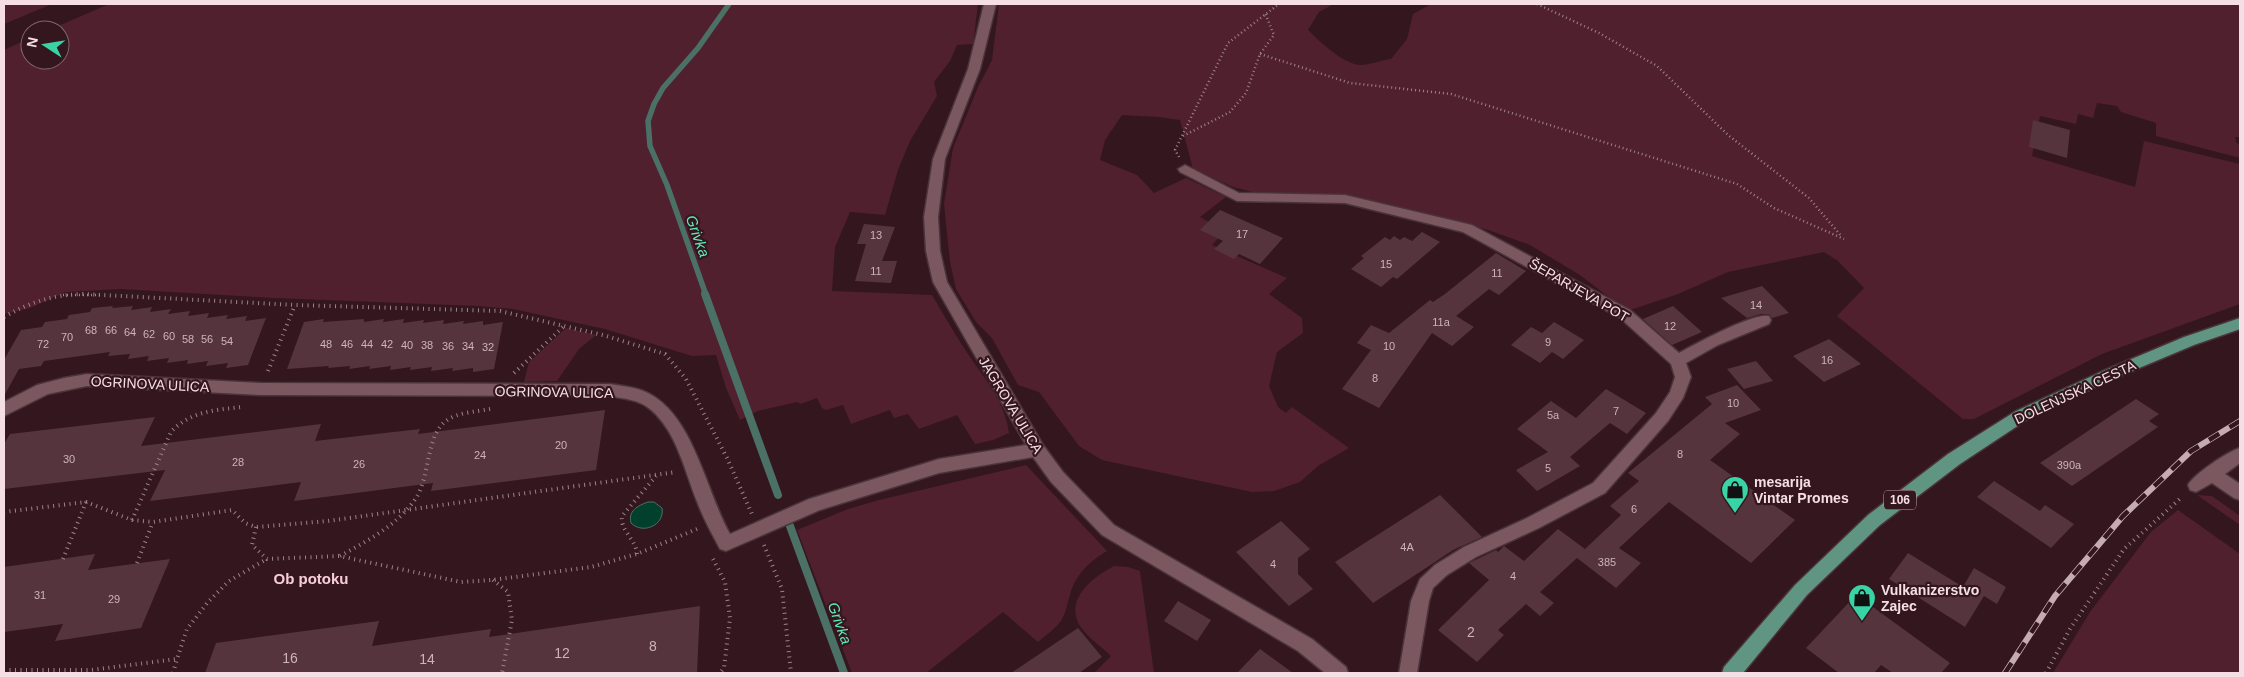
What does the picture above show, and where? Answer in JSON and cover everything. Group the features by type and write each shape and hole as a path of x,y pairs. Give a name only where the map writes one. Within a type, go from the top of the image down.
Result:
{"main road":[{"name":"DOLENJSKA CESTA","path":"1730,673 1801,590 1874,520 1954,458 2022,415 2108,375 2240,323"}],"street":[{"name":"JAGROVA ULICA","path":"990,4 974,70 939,159 931,217 933,251 940,282 1037,450 1057,477 1108,530 1305,645 1339,673"},
{"name":"ŠEPARJEVA POT","path":"1185,169 1237,197 1345,198 1467,228 1625,314 1678,361"},
{"path":"1408,673 1420,601 1426,584 1441,570 1470,552 1533,523 1599,488 1662,417 1677,394 1683,376 1678,361 1713,341 1764,320"},
{"name":"OGRINOVA ULICA","path":"4,410 35,392 63,382 87,380 261,388 503,391 610,390 640,396 656,405 666,416 677,434 712,520 726,544 758,528 816,504 939,466 1037,450"},
{"path":"2196,485 2240,454"},
{"path":"2211,473 2240,493"}],"path":[{"path":"1185,169 1175,150 1228,43 1279,4"},
{"path":"1260,54 1350,82 1451,94 1737,184 1774,208 1844,239 1809,198 1728,135 1657,66 1599,33 1537,4"},
{"path":"1182,136 1230,112 1246,93 1260,54 1274,36 1265,13"},
{"path":"4,317 31,301 60,294 295,305 491,310 565,325 665,354 686,379 727,458 758,528 782,589 791,673"},
{"path":"132,520 177,424 186,418 203,413 243,407 255,398 261,388 295,305"},
{"path":"339,556 390,526 405,511 422,489 436,431 446,421 494,408 502,400 503,391 509,380 524,362 565,325"},
{"path":"4,512 86,502 132,520 153,522 232,510 245,522 256,527 405,511 656,476 690,465"},
{"path":"637,554 637,544 624,528 622,517 625,508 636,500 656,476"},
{"path":"2046,673 2070,629 2124,550 2196,485"},
{"path":"63,559 86,502"},
{"path":"137,564 153,522"},
{"path":"256,527 252,545 267,559"},
{"path":"173,673 187,629 208,602 229,580 267,559 339,556 461,582 492,580 591,567 637,554 698,529 702,538"},
{"path":"712,556 725,582 730,618 724,668 720,673"},
{"path":"492,580 508,592 512,620 502,673"},
{"path":"4,670 91,670 177,659"}],"shaded area":[{"path":"4,4 52,4 4,24"},
{"path":"109,4 978,4 973,44 957,45 950,61 934,82 937,96 910,141 898,170 885,215 850,212 835,247 832,291 932,295 960,342 998,399 1007,421 1009,433 993,440 975,444 957,415 919,429 908,414 894,418 890,410 851,424 843,405 826,410 822,408 817,398 801,404 797,402 758,411 740,420 726,388 716,355 692,356 605,329 513,309 121,289 66,292 30,308 4,314 4,50 20,43 20,70 70,70 70,21"},
{"path":"999,4 1334,4 1319,12 1308,30 1339,56 1360,65 1391,59 1407,39 1413,14 1431,4 2240,4 2240,137 2235,137 2236,142 2240,146 2240,158 2156,136 2156,123 2121,112 2117,106 2097,103 2093,118 2078,114 2076,124 2040,116 2032,156 2135,187 2144,141 2240,164 2240,304 2102,354 1974,419 1963,419 1837,316 1864,288 1838,261 1824,252 1728,272 1678,294 1627,311 1580,275 1530,245 1488,230 1378,202 1264,195 1233,187 1193,169 1180,120 1122,115 1105,140 1100,160 1137,175 1154,193 1186,178 1226,197 1200,217 1225,231 1212,245 1287,278 1269,294 1302,318 1303,333 1277,352 1269,386 1278,407 1286,413 1292,407 1349,448 1318,466 1300,482 1274,491 1252,492 1102,460 1079,446 1039,392 1018,385 992,338 976,322 956,289 950,262 944,204 953,148 978,87 992,60"},
{"path":"566,328 596,335 579,349 557,381 524,382 529,362"},
{"path":"1026,465 1107,551 1089,564 1079,575 1072,588 1064,615 1059,624 1038,642 1003,612 926,673 852,673 797,530 848,509 879,500"},
{"path":"2197,495 2212,496 2240,516 2240,525"},
{"path":"648,502 654,502 662,508 662,514 657,523 647,528 641,528 631,523 632,512 637,507"},
{"path":"2178,510 2240,554 2240,673 2053,673 2090,612 2151,532"},
{"path":"1114,566 1128,567 1140,571 1154,673 1095,673 1111,656 1080,626 1076,616 1076,607 1078,598 1083,590 1098,576"}],"building":[{"path":"2033,120 2070,130 2067,158 2029,147"},
{"path":"1220,210 1283,238 1260,264 1239,254 1234,259 1214,249 1223,241 1200,230"},
{"path":"864,224 895,227 882,261 897,261 891,283 855,281 866,244 857,244"},
{"path":"1422,232 1440,242 1397,279 1393,277 1381,287 1351,269 1364,258 1361,256 1385,237 1390,240 1394,236 1400,240 1404,237 1412,241"},
{"path":"1496,253 1526,271 1499,295 1489,289 1456,316 1474,327 1452,346 1432,333 1379,408 1342,389 1371,350 1357,343 1371,325 1389,333 1430,300 1433,302 1445,294"},
{"path":"1762,286 1789,313 1772,318 1769,314 1761,314 1747,318 1721,298"},
{"path":"113,306 112,308 133,306 131,310 152,307 150,312 171,309 168,314 190,311 188,316 209,313 207,318 228,315 226,319 247,316 245,321 266,318 248,365 226,368 228,363 206,366 208,361 187,364 188,360 167,363 169,358 147,361 149,356 128,359 130,354 108,356 110,352 44,361 41,366 19,369 4,396 4,360 21,330 42,327 45,322 67,319 69,315 90,312 92,308"},
{"path":"1673,306 1702,332 1672,345 1643,319"},
{"path":"324,319 323,322 364,319 364,322 384,319 383,322 404,319 403,323 444,320 443,324 483,321 483,325 503,322 494,369 473,372 473,368 431,371 432,367 390,370 391,366 349,369 350,366 328,368 329,366 287,369 304,322"},
{"path":"1554,322 1584,340 1563,359 1552,352 1540,363 1511,345 1531,327 1542,333"},
{"path":"1829,339 1861,364 1824,382 1793,356"},
{"path":"1756,361 1773,381 1744,389 1727,369"},
{"path":"1737,385 1761,410 1725,423 1740,434 1710,460 1795,520 1751,563 1669,502 1619,548 1641,563 1616,588 1577,558 1540,592 1554,603 1540,616 1526,604 1498,630 1504,635 1477,662 1438,630 1489,580 1469,563 1496,550 1498,552 1504,546 1524,561 1558,529 1585,549 1621,515 1610,506 1639,481 1628,473 1712,404 1705,397"},
{"path":"1606,389 1646,413 1627,434 1610,423 1570,457 1580,466 1537,491 1516,470 1548,452 1517,429 1551,401 1576,418"},
{"path":"2136,399 2159,414 2149,421 2158,427 2072,486 2040,463"},
{"path":"605,410 596,470 431,491 433,483 294,501 301,482 150,501 165,470 4,489 4,444 10,434 155,417 141,446 321,424 315,441 420,429 418,434"},
{"path":"1994,481 2040,511 2045,505 2074,524 2051,548 1977,497"},
{"path":"1440,495 1482,537 1453,550 1373,603 1335,562"},
{"path":"1281,521 1310,549 1298,558 1298,574 1313,589 1289,606 1236,552"},
{"path":"1908,553 1963,587 1974,568 2006,587 1997,604 1984,596 1965,627 1889,579"},
{"path":"95,554 88,570 170,559 141,628 55,641 63,624 4,632 4,567"},
{"name":"Vulkanizerstvo Zajec","path":"1856,595 1950,663 1941,673 1893,673 1881,665 1874,673 1839,673 1806,648"},
{"path":"1178,601 1211,620 1197,641 1164,621"},
{"path":"700,606 697,673 205,673 216,643 379,621 372,646 491,629 489,637"},
{"path":"1078,628 1102,657 1079,673 1011,673"},
{"path":"1260,649 1293,673 1237,673"}],"waterway":[{"name":"Grivka","path":"706,295 667,185 650,146 648,121 654,104 663,88 698,48 729,4"},
{"name":"Grivka","path":"705,294 778,495"},
{"name":"Grivka","path":"790,526 844,673"}],"railway":[{"path":"2005,673 2055,596 2123,516 2191,451 2240,421"}],"place":[{"name":"mesarija Vintar Promes","path":"1735,514"},
{"name":"Vulkanizerstvo Zajec","path":"1862,622"}],"district":[{"name":"Ob potoku","path":"311,578"}]}
